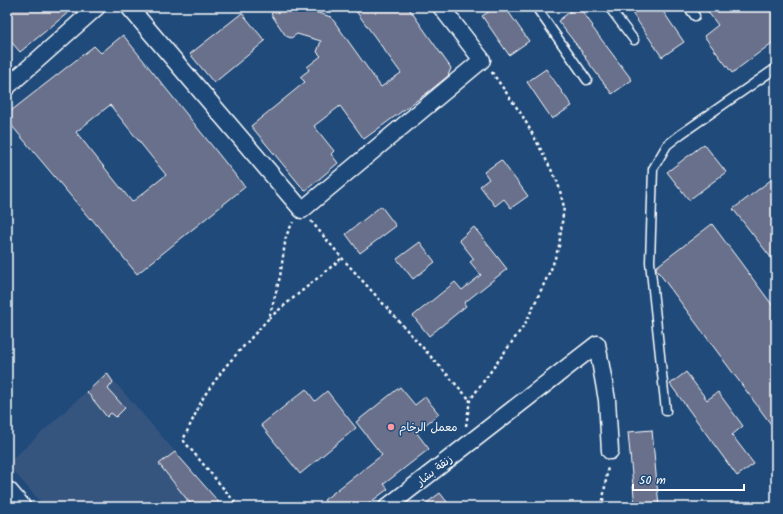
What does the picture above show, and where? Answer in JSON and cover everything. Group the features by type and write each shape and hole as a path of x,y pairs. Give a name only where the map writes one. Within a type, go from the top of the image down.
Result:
{"main road":[{"path":"7,493 19,507"}],"street":[{"path":"7,87 97,7"},
{"path":"128,7 302,210 482,60 441,7"},
{"name":"زنقة بشار","path":"387,507 597,344 608,400 610,451"}],"lane":[{"path":"536,7 587,80"},
{"path":"609,7 634,40"},
{"path":"688,7 695,16"},
{"path":"666,411 650,262 653,169 667,145 776,68"}],"path":[{"path":"270,318 280,277 286,236 292,223 302,210 342,258 470,400 525,324 552,267 559,246 564,207 552,172 522,115 499,81 482,60"},
{"path":"239,507 184,440 204,396 225,367 270,318 342,258"},
{"path":"602,507 610,451"}],"shaded area":[{"path":"107,373 223,507 45,507 7,464"}],"building":[{"path":"7,7 75,7 20,52 7,37"},
{"path":"280,7 299,7 331,17 381,87 401,73 353,7 408,7 451,68 448,76 364,139 340,106 314,126 334,151 331,154 338,163 305,191 251,126 305,82 300,77 309,70 307,67 321,56 317,52 321,41 297,34 291,38 286,36 271,14"},
{"path":"496,7 505,7 529,41 509,55 482,16"},
{"path":"576,7 579,7 593,26 592,27 632,80 612,94 558,21"},
{"path":"628,7 660,7 684,42 662,57"},
{"path":"704,7 776,7 776,40 732,73 704,36 718,25"},
{"path":"242,13 265,41 214,83 190,54"},
{"path":"123,35 245,187 137,274 7,120 7,114 94,46 101,53","holes":["110,105 166,175 132,202 76,132"]},
{"path":"546,69 572,106 552,119 527,82"},
{"path":"704,144 726,172 689,200 667,172"},
{"path":"501,160 528,196 511,208 504,199 495,206 480,186 489,179 484,172"},
{"path":"776,176 776,264 733,209"},
{"path":"381,206 396,226 360,253 346,234"},
{"path":"712,224 776,310 776,431 656,269 656,267"},
{"path":"474,227 507,269 464,303 466,306 429,336 413,316 455,282 462,290 481,275 470,262 474,259 459,240"},
{"path":"420,242 435,262 413,279 397,259"},
{"path":"686,372 707,400 718,392 743,426 732,435 754,464 737,476 670,384"},
{"path":"107,373 113,382 108,389 125,408 116,417 111,413 107,417 87,392"},
{"name":"معمل الرخام","path":"400,387 415,405 425,397 439,414 416,432 429,449 384,484 388,489 364,507 329,507 324,500 382,455 356,422"},
{"path":"306,389 315,401 327,391 356,428 300,474 261,425"},
{"path":"652,430 659,507 635,507 628,432"},
{"path":"175,452 223,507 193,507 159,464"},
{"path":"440,493 451,507 421,507"}],"place":[{"name":"معمل الرخام","path":"391,427"}]}
